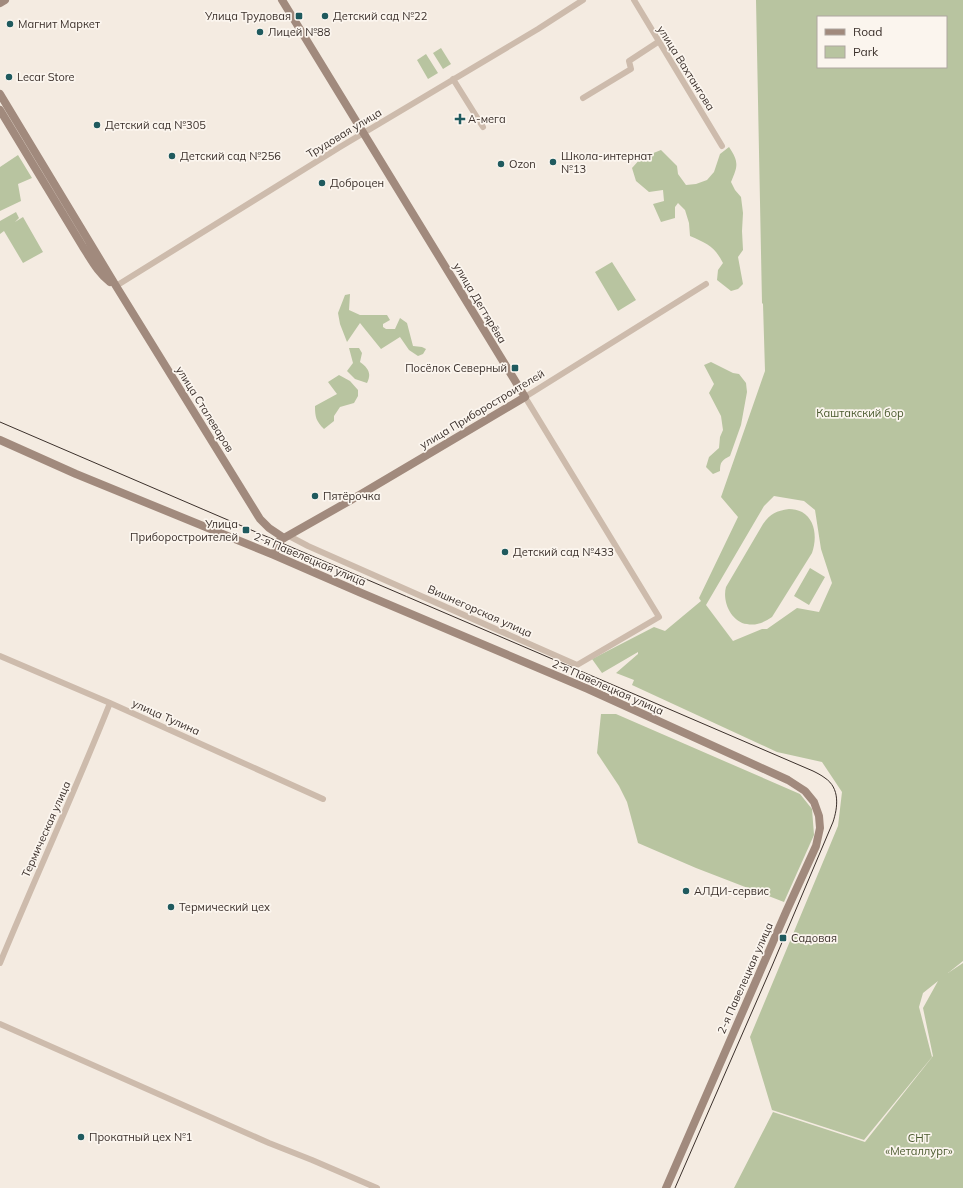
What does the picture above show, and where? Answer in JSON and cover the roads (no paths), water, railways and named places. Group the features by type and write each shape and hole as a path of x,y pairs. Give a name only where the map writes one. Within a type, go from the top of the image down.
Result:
{"street":[{"path":"0,3 5,0"},
{"name":"улица Дегтярёва","path":"282,0 659,616"},
{"name":"Трудовая улица","path":"116,286 363,133 538,29 583,0"},
{"name":"улица Вахтангова","path":"634,0 722,146"},
{"path":"583,98 631,69 629,61 658,42"},
{"path":"453,79 483,127"},
{"name":"улица Сталеваров","path":"0,94 116,286 260,519 269,528 286,537"},
{"name":"улица Сталеваров","path":"0,110 90,258 105,278 116,286"},
{"name":"улица Приборостроителей","path":"274,555 278,542 525,397 706,284"},
{"name":"2-я Павелецкая улица","path":"0,440 76,474 274,555 588,689 788,780 805,791 814,802 819,816 820,828 816,846 666,1188"},
{"name":"Вишнегорская улица","path":"286,537 577,665 659,616"},
{"name":"улица Тулина","path":"0,656 110,703 323,799"},
{"name":"Термическая улица","path":"0,963 110,703"},
{"path":"0,1024 378,1188"}],"tram line":[{"path":"0,422 813,771 830,782 835,792 837,804 833,822 675,1188"}],"place":[{"name":"Улица Трудовая","path":"299,16"},
{"name":"Детский сад №22","path":"325,16"},
{"name":"Магнит Маркет","path":"10,24"},
{"name":"Лицей №88","path":"260,32"},
{"name":"Lecar Store","path":"9,77"},
{"name":"А-мега","path":"460,119"},
{"name":"Детский сад №305","path":"97,125"},
{"name":"Детский сад №256","path":"172,156"},
{"name":"Школа-интернат №13","path":"553,162"},
{"name":"Ozon","path":"501,164"},
{"name":"Доброцен","path":"322,183"},
{"name":"Посёлок Северный","path":"515,368"},
{"name":"Пятёрочка","path":"315,496"},
{"name":"Улица Приборостроителей","path":"246,530"},
{"name":"Детский сад №433","path":"505,552"},
{"name":"АЛДИ-сервис","path":"686,891"},
{"name":"Термический цех","path":"171,907"},
{"name":"Садовая","path":"783,938"},
{"name":"Прокатный цех №1","path":"81,1137"}],"park label":[{"name":"Каштакский бор","path":"860,413"},
{"name":"СНТ «Металлург»","path":"919,1144"}]}
